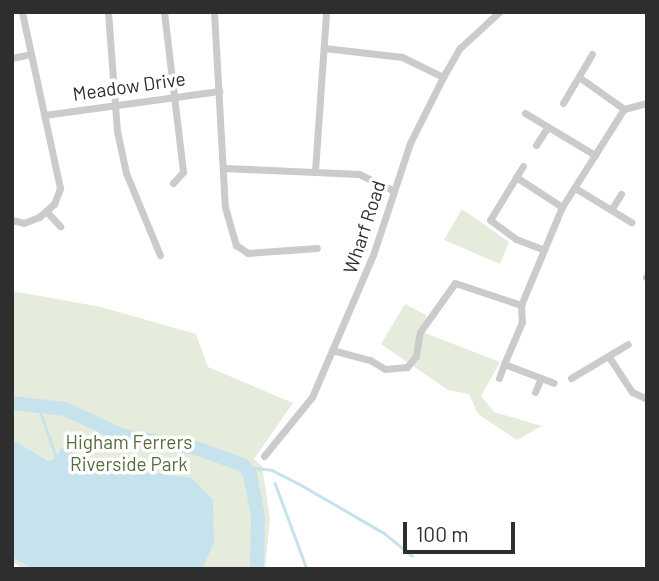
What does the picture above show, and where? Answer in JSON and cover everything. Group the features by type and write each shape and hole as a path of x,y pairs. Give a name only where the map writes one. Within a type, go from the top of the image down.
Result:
{"street":[{"path":"12,220 24,223 46,211 60,188 22,12"},
{"path":"108,12 111,103 126,173 160,255"},
{"path":"164,12 170,34 171,95 183,172 173,183"},
{"path":"214,12 225,207 241,251 317,248"},
{"path":"315,171 326,12"},
{"name":"Wharf Road","path":"264,456 312,397 373,255 392,190 443,77 460,48 499,12"},
{"path":"324,48 402,57 443,77"},
{"path":"12,58 31,54"},
{"path":"563,103 592,54"},
{"path":"579,77 624,109"},
{"name":"Meadow Drive","path":"44,115 111,103 219,91"},
{"path":"499,378 522,322 522,305 562,207 624,109 647,103"},
{"path":"525,113 595,155"},
{"path":"536,145 547,128"},
{"path":"523,166 491,217 492,224 544,250"},
{"path":"223,168 359,174 392,190"},
{"path":"516,177 562,207"},
{"path":"575,188 631,222"},
{"path":"611,209 621,194"},
{"path":"46,211 60,226"},
{"path":"332,350 370,360 385,369 407,367 416,356 420,332 455,283 522,305"},
{"path":"571,378 628,344"},
{"path":"609,357 632,392 647,399"},
{"path":"504,365 554,383"},
{"path":"535,392 541,378"}],"green space":[{"path":"462,209 509,242 500,264 444,240"},
{"name":"Higham Ferrers Riverside Park","path":"12,291 101,307 196,334 208,367 293,403 254,459 262,466 270,519 265,569 24,569 12,562"},
{"path":"405,304 426,315 425,333 500,362 481,396 494,412 542,426 517,440 478,414 469,394 448,390 381,344"}],"water":[{"path":"12,440 48,461 57,458 61,447 110,467 192,478 213,500 214,542 203,567 33,569 12,557"}],"waterway":[{"path":"12,403 65,409 123,436 196,448 243,465 250,474 258,516 257,569"},
{"path":"38,405 57,459"},
{"path":"245,467 272,470 303,486 384,533 412,556"},
{"path":"275,483 307,569"}]}
